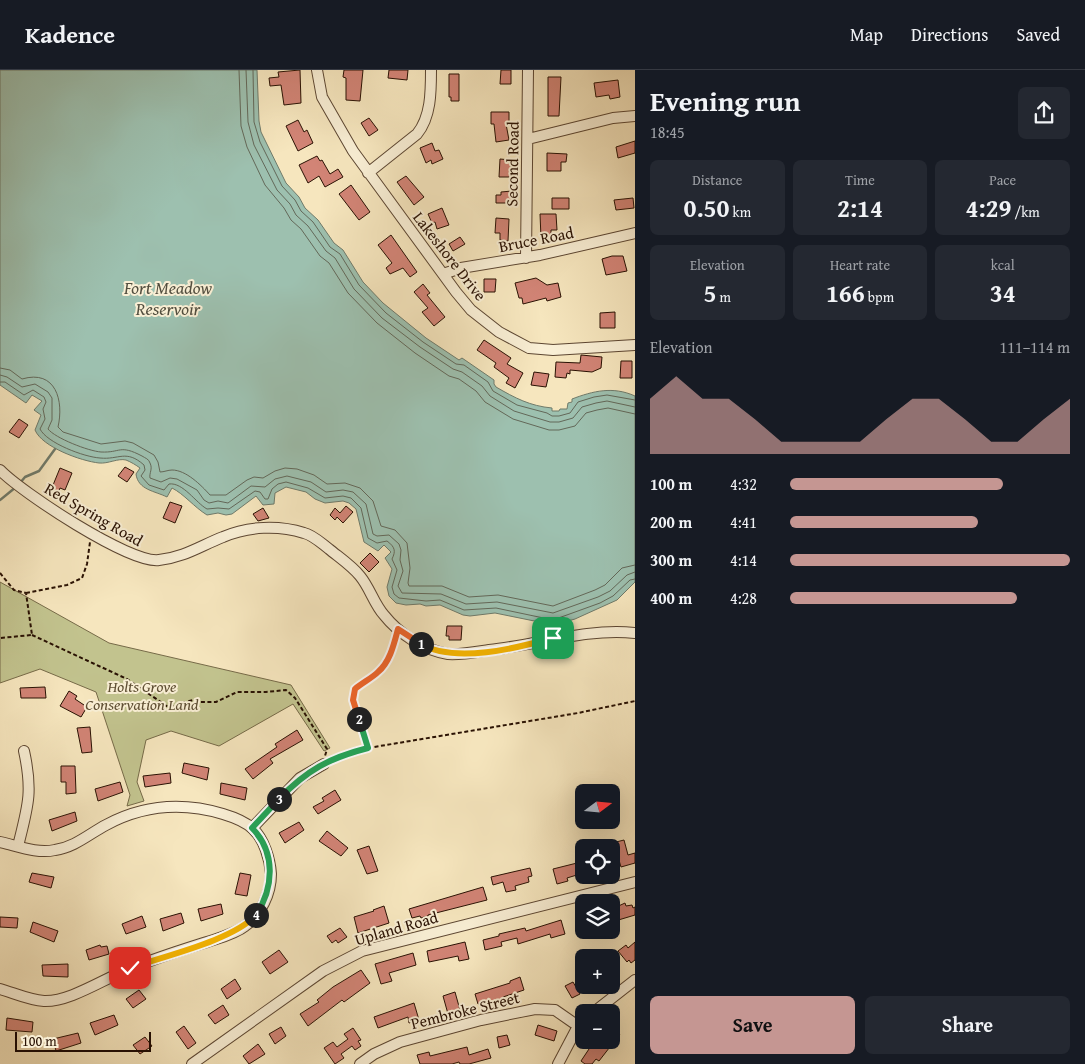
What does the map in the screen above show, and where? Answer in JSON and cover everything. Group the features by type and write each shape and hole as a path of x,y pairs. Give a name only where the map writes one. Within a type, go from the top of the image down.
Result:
{"street":[{"name":"Lakeshore Drive","path":"317,70 322,97 368,173 472,310 499,332 529,348 553,350 635,345"},
{"path":"368,173 422,128 427,114 431,70"},
{"name":"Second Road","path":"526,258 528,70"},
{"path":"528,139 613,118 635,116"},
{"name":"Bruce Road","path":"443,274 470,266 526,258 635,233"},
{"name":"Red Spring Road","path":"0,470 38,501 115,547 147,560 158,560 181,555 204,547 223,536 266,528 287,527 309,534 354,568 384,616 398,629 429,649 449,654 504,648 576,635 624,632 635,634"},
{"path":"18,846 30,797 24,751"},
{"path":"252,828 300,778 324,764"},
{"path":"0,842 37,851 57,850 71,846 106,824 122,818 158,807 176,806 215,812 235,818 252,828 261,839 266,850 271,878 269,891 255,917 243,927 223,936 130,968 60,999 44,1001 0,989"},
{"name":"Upland Road","path":"192,1064 323,971 362,951 635,882"},
{"path":"604,1004 635,980"},
{"name":"Pembroke Street","path":"360,1064 374,1054 400,1042 481,1020 535,1009 555,1010 575,1021"},
{"path":"558,1064 575,1034"}],"path":[{"path":"0,573 14,590 26,592 68,585 82,578 94,533"},
{"path":"26,592 32,635"},
{"path":"368,748 353,700 355,689 377,674 383,667 391,652 398,629"},
{"path":"0,638 32,635 128,679 168,707 193,700 216,702 237,692 286,690 295,698 327,749 324,764"},
{"path":"324,764 350,752 368,748 578,713 635,701"}],"green space":[{"name":"Holts Grove Conservation Land","path":"0,582 109,643 291,685 330,748 324,751 293,704 219,746 171,731 146,740 137,782 144,801 127,806 130,795 96,692 40,669 0,683"}],"water":[{"name":"Fort Meadow Reservoir","path":"0,70 257,70 261,132 286,183 299,197 305,208 318,220 334,243 343,250 363,282 383,303 426,338 459,360 462,358 494,380 496,387 516,398 552,408 552,411 559,411 560,409 567,409 568,403 572,402 572,399 595,392 611,390 635,396 635,582 617,600 575,619 554,625 495,613 463,615 440,605 426,606 396,603 389,596 387,587 392,569 385,558 391,552 384,545 378,551 364,542 356,509 349,503 343,501 325,503 315,499 306,492 286,487 275,493 274,504 263,505 256,496 232,514 218,513 207,515 172,488 167,497 144,487 137,479 136,474 140,468 128,461 91,462 63,452 45,442 35,430 41,415 34,410 42,401 32,395 26,403 0,385"}],"building":[{"path":"300,70 301,103 284,105 281,85 270,86 269,78 279,77 278,72"},
{"path":"344,70 363,70 360,101 346,100"},
{"path":"389,70 408,70 407,80 388,78"},
{"path":"501,70 511,70 511,84 500,84"},
{"path":"449,74 459,74 459,101 451,101 451,97 449,97"},
{"path":"548,77 561,77 559,116 548,116"},
{"path":"618,80 620,97 610,99 609,95 596,97 594,83"},
{"path":"491,112 509,112 509,124 506,124 509,140 496,142 494,124 491,124"},
{"path":"369,118 378,130 369,136 361,123"},
{"path":"298,120 304,132 307,130 313,143 298,151 286,126"},
{"path":"635,141 635,153 618,158 616,147"},
{"path":"432,143 435,151 439,150 443,159 432,164 431,160 426,163 420,148"},
{"path":"547,153 567,154 566,162 561,162 561,171 547,171"},
{"path":"317,156 320,161 322,160 330,174 338,169 343,177 325,187 319,176 308,183 299,165"},
{"path":"500,159 511,160 510,177 499,177"},
{"path":"406,176 424,197 414,205 397,182"},
{"path":"351,185 370,212 359,220 339,194"},
{"path":"512,191 513,203 496,203 496,195 501,195 501,192"},
{"path":"552,198 569,198 569,209 552,209"},
{"path":"633,198 634,208 616,210 614,200"},
{"path":"442,208 449,225 437,229 435,222 432,223 428,214"},
{"path":"540,214 556,214 557,230 551,230 551,238 541,238"},
{"path":"496,218 509,219 508,241 500,240 500,233 495,233"},
{"path":"391,235 417,272 410,277 403,268 390,274 386,268 392,263 378,245"},
{"path":"460,237 465,244 453,251 449,244"},
{"path":"612,256 623,256 627,271 606,275 602,259"},
{"path":"536,278 547,285 558,283 561,297 547,301 546,298 523,304 522,298 519,298 515,283"},
{"path":"484,279 496,279 495,292 484,292"},
{"path":"423,284 430,293 427,295 445,317 434,326 422,312 428,308 414,292"},
{"path":"615,312 615,328 600,328 600,313"},
{"path":"484,340 511,358 507,364 523,373 515,388 506,383 509,378 494,367 496,363 477,350"},
{"path":"581,355 602,357 601,368 592,372 570,370 570,374 567,373 566,378 555,377 556,362 580,363"},
{"path":"621,361 632,361 632,378 620,378"},
{"path":"534,372 549,374 546,387 531,385"},
{"path":"19,419 28,425 19,438 9,432"},
{"path":"125,467 134,472 127,482 118,476"},
{"path":"60,468 72,473 65,490 60,488 58,493 51,490"},
{"path":"170,502 182,506 175,523 163,518"},
{"path":"346,506 353,512 343,523 337,517 335,520 330,515 335,508 340,513"},
{"path":"263,508 269,518 258,521 253,514"},
{"path":"370,553 379,562 369,572 360,563"},
{"path":"447,626 462,626 461,640 449,640 449,636 446,636"},
{"path":"45,687 46,698 21,698 20,688"},
{"path":"69,691 77,696 75,699 87,707 81,717 60,706"},
{"path":"90,727 92,752 82,753 77,728"},
{"path":"297,730 303,740 270,759 273,763 253,779 245,769 277,747 275,744"},
{"path":"184,763 209,768 207,780 182,773"},
{"path":"61,766 75,766 76,793 66,794 66,782 61,782"},
{"path":"170,773 171,783 145,787 143,776"},
{"path":"120,782 123,792 98,801 95,789"},
{"path":"221,783 247,788 245,800 220,794"},
{"path":"335,790 341,800 318,814 313,807 324,801 322,798"},
{"path":"75,812 77,821 52,831 49,820"},
{"path":"299,822 304,830 285,843 279,833"},
{"path":"327,831 348,848 341,856 319,841"},
{"path":"624,840 628,855 635,853 635,863 621,867 620,841"},
{"path":"369,846 378,871 367,874 357,850"},
{"path":"575,864 575,876 567,878 568,881 557,884 553,869"},
{"path":"530,868 532,876 528,877 529,882 515,886 516,890 506,892 503,882 493,885 491,877"},
{"path":"32,873 54,877 51,888 29,882"},
{"path":"240,873 251,875 247,896 235,894"},
{"path":"483,887 487,900 421,918 420,916 412,918 409,909"},
{"path":"625,903 626,906 632,905 633,908 635,907 635,915 620,920 620,905"},
{"path":"221,904 223,914 201,921 198,909"},
{"path":"384,906 389,923 358,933 354,917"},
{"path":"181,913 184,923 163,931 160,919"},
{"path":"142,916 146,927 126,934 122,924"},
{"path":"0,917 18,918 17,928 0,927"},
{"path":"561,920 565,934 551,938 550,934 518,944 517,938 501,942 502,946 485,950 483,940 525,928 526,931"},
{"path":"33,922 58,931 54,942 30,932"},
{"path":"340,928 347,937 338,943 336,940 332,943 327,936"},
{"path":"465,942 469,959 459,961 458,956 429,962 427,951"},
{"path":"635,942 635,960 631,963 629,960 627,962 620,953 620,950 626,945 628,948"},
{"path":"100,945 101,947 107,946 109,954 89,960 86,950"},
{"path":"279,950 288,962 270,974 262,962"},
{"path":"413,953 416,965 389,973 392,981 381,984 375,964"},
{"path":"68,964 68,977 43,976 42,965"},
{"path":"361,970 370,983 344,1002 342,1000 308,1026 300,1014 319,1002 317,1000 333,987"},
{"path":"520,977 524,990 503,997 503,999 478,1004 475,994 510,983 510,981"},
{"path":"235,979 241,989 227,999 221,989"},
{"path":"573,982 575,994 580,994 572,998 565,986"},
{"path":"139,990 146,999 133,1008 126,999"},
{"path":"455,992 460,1010 448,1014 443,996"},
{"path":"414,1003 419,1020 409,1023 408,1017 378,1028 374,1017"},
{"path":"223,1005 229,1015 215,1024 208,1015"},
{"path":"114,1015 118,1025 95,1035 90,1023"},
{"path":"7,1018 33,1022 32,1032 6,1030"},
{"path":"538,1025 557,1031 554,1041 535,1035"},
{"path":"184,1026 196,1043 188,1049 176,1032"},
{"path":"281,1027 286,1036 275,1044 269,1034"},
{"path":"353,1028 361,1040 358,1041 361,1046 355,1050 352,1046 341,1054 344,1058 335,1064 324,1048 333,1042 337,1047 348,1039 344,1034"},
{"path":"78,1033 81,1043 56,1051 53,1039"},
{"path":"507,1035 510,1045 499,1048 497,1037"},
{"path":"145,1037 152,1046 140,1054 133,1045"},
{"path":"258,1044 265,1054 249,1064 243,1056"},
{"path":"467,1047 469,1055 488,1049 491,1058 469,1064 460,1064 459,1062 452,1064 420,1064 417,1055 429,1052 430,1056"},
{"path":"589,1049 608,1049 599,1061 596,1059 592,1064 585,1064 581,1061"}],"waterway":[{"path":"20,483 25,477 39,471 55,449"},
{"path":"0,500 16,487"}],"route":[{"path":"130,968 223,936 243,927 255,917 269,891 271,878 266,850 261,839 252,828 271,806 300,778 335,758 368,748 353,700 355,689 367,679 377,674 383,667 391,652 398,629 429,649 449,654 504,648 553,638"}]}
